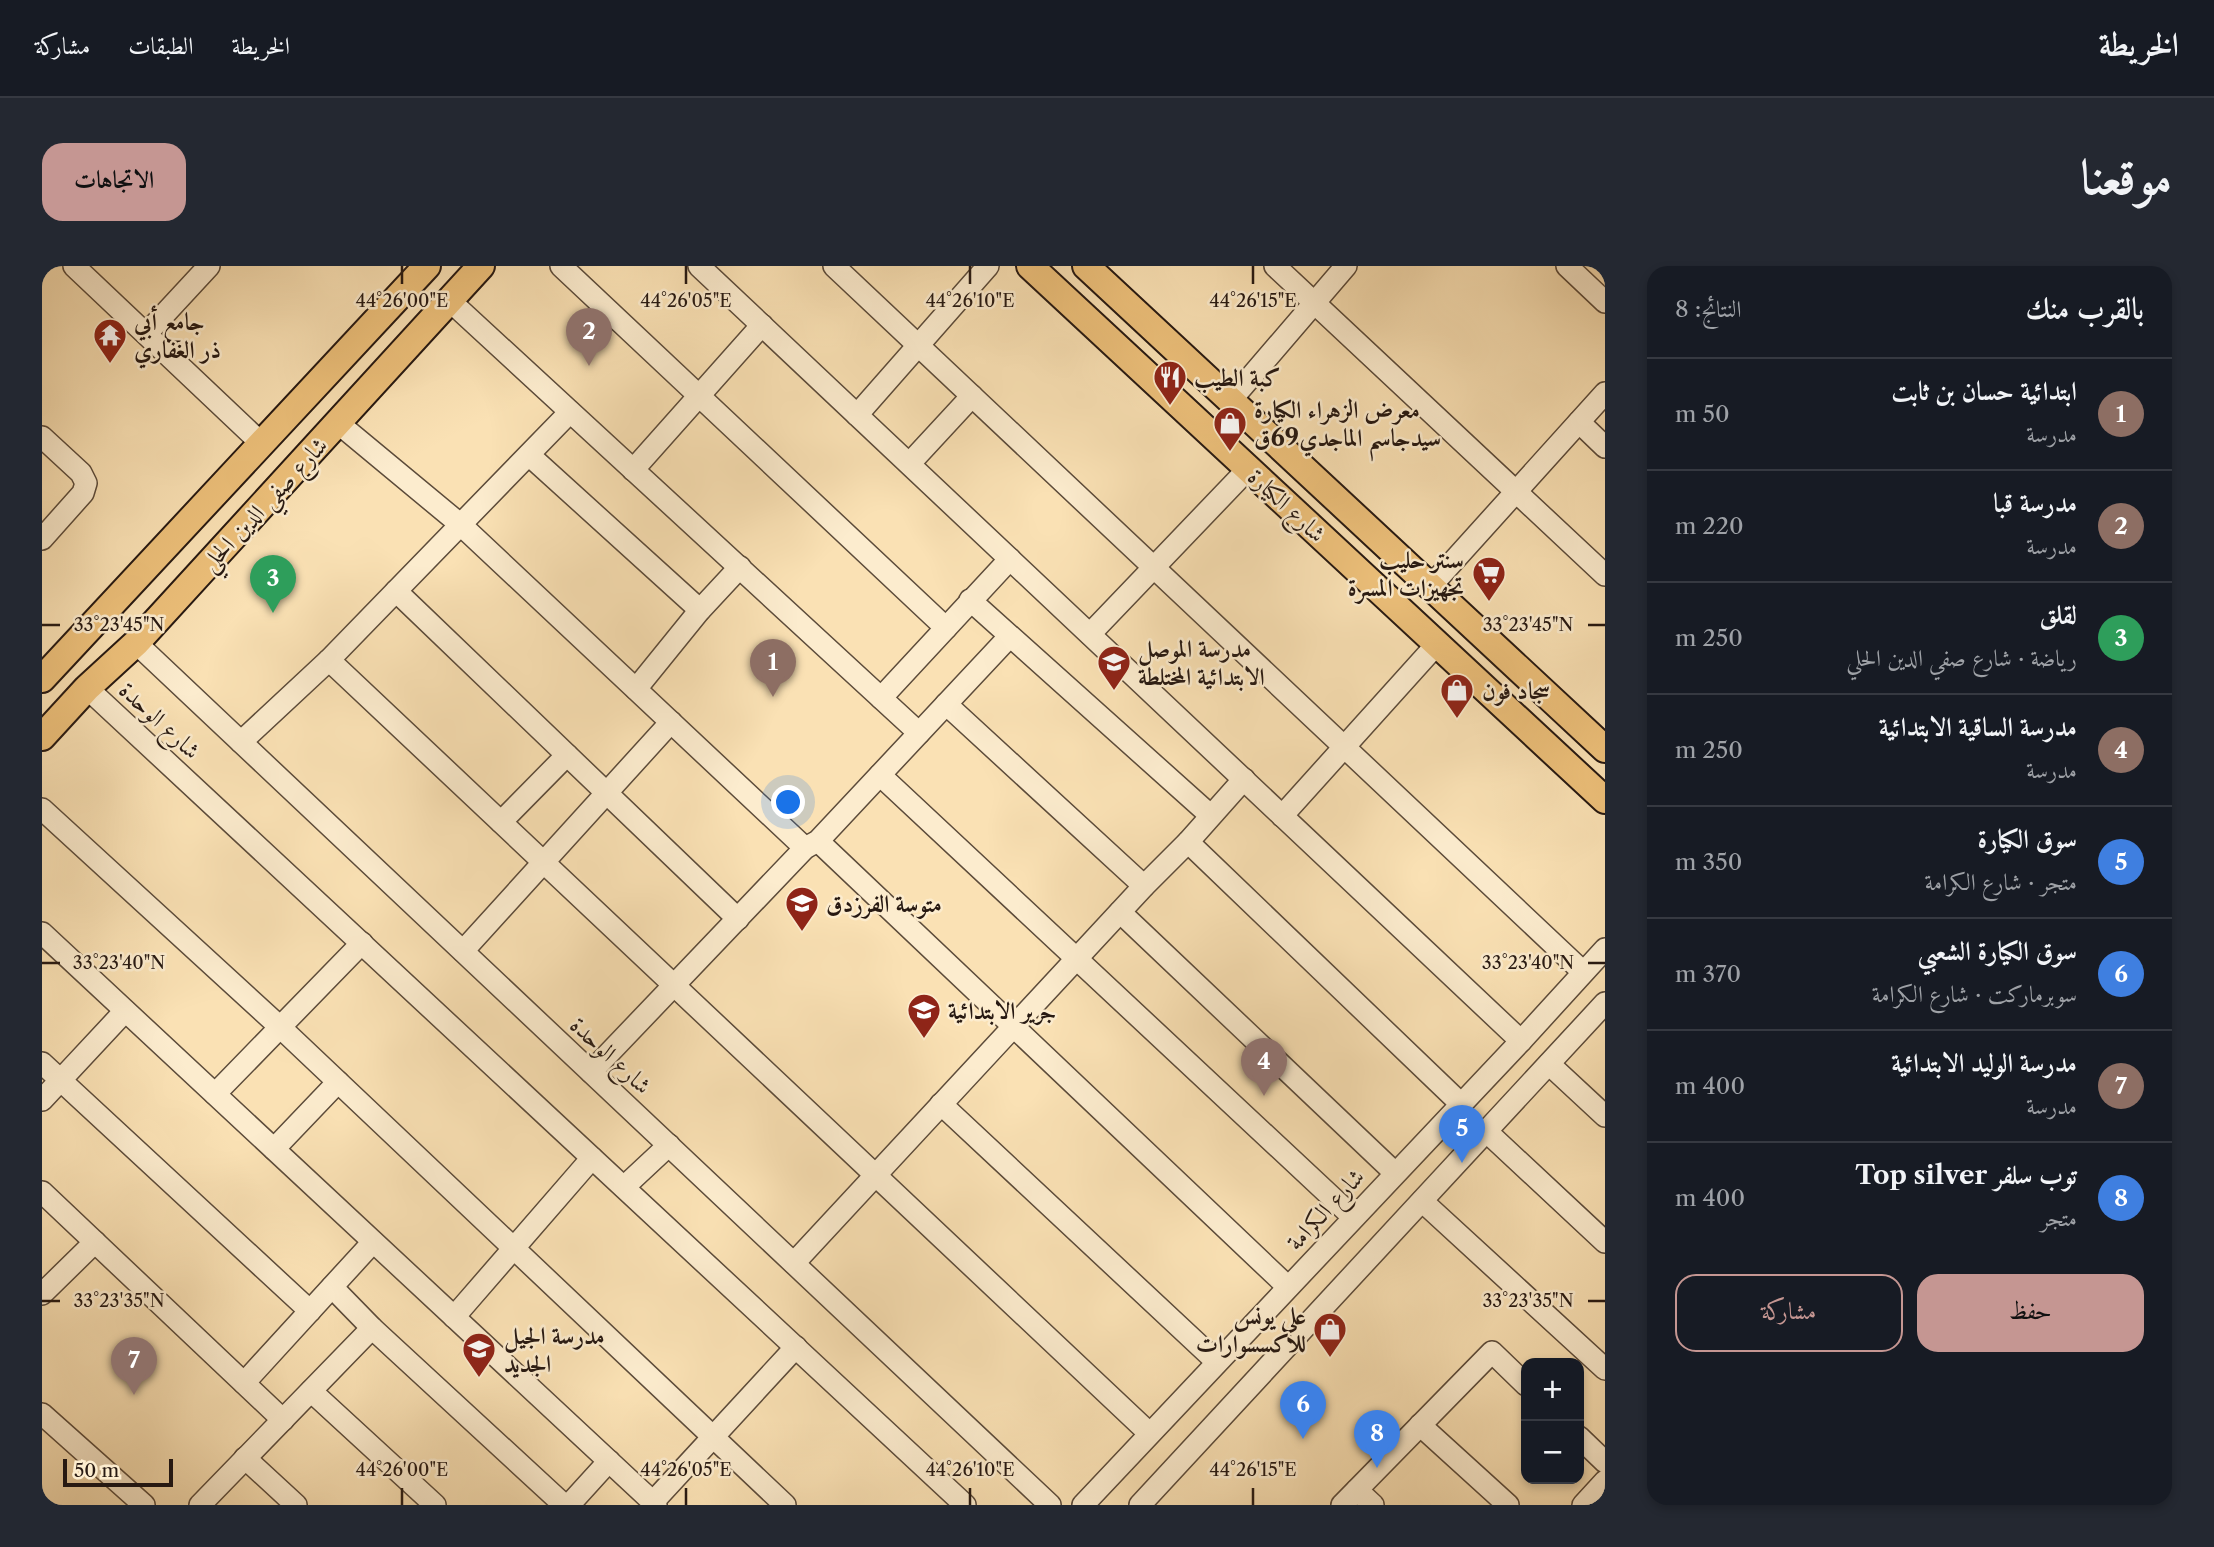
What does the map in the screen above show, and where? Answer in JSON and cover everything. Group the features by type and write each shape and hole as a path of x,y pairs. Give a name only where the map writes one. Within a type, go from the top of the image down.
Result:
{"main road":[{"name":"شارع صفي الدين الحلي","path":"42,737 87,688 136,643 481,266"},
{"name":"شارع الكيارة","path":"1030,266 1605,800"},
{"name":"شارع الكيارة","path":"1092,268 1605,749"},
{"name":"شارع صفي الدين الحلي","path":"42,679 261,443 416,269"},
{"path":"1272,491 1297,463"}],"street":[{"path":"74,266 261,443"},
{"path":"147,333 209,266"},
{"path":"561,266 946,628"},
{"path":"699,266 1521,1041"},
{"path":"834,266 1583,972"},
{"path":"857,415 988,266"},
{"path":"1275,266 1605,575"},
{"path":"1231,400 1346,266"},
{"path":"1567,266 1605,302"},
{"path":"449,300 919,733"},
{"path":"633,470 762,326"},
{"path":"1430,587 1605,393"},
{"path":"910,463 972,396"},
{"path":"241,742 329,660 570,412"},
{"path":"1579,422 1605,447"},
{"path":"338,423 461,525 671,722 1013,1027 1287,1287"},
{"path":"42,539 83,493 86,483 81,473 43,440"},
{"path":"528,455 700,610"},
{"path":"1090,634 1248,468"},
{"path":"881,698 1010,559"},
{"path":"636,689 700,610 740,567"},
{"path":"396,591 738,919"},
{"path":"970,600 1210,815"},
{"path":"591,1072 880,775 1009,636"},
{"name":"شارع الوحدة","path":"136,643 1050,1505"},
{"path":"1282,816 1437,644"},
{"path":"329,660 1149,1433"},
{"name":"شارع الوحدة","path":"87,688 965,1505"},
{"path":"946,704 1144,886"},
{"path":"463,951 671,722"},
{"path":"501,822 567,755"},
{"path":"880,775 1353,1217"},
{"path":"794,1263 1244,779"},
{"path":"42,809 280,1027 785,1505"},
{"path":"1188,842 1461,1104"},
{"path":"1120,912 1395,1172"},
{"path":"42,933 654,1504 796,1347"},
{"path":"215,1094 362,943"},
{"name":"شارع الكرامة","path":"1083,1505 1605,949"},
{"path":"1140,1505 1605,1003"},
{"path":"42,1100 125,1011"},
{"path":"42,1063 310,1311"},
{"path":"1549,1064 1605,1116"},
{"path":"274,1149 338,1082"},
{"path":"942,1104 1217,1362"},
{"path":"1486,1131 1605,1242"},
{"path":"624,1187 669,1145"},
{"path":"454,1317 593,1158"},
{"path":"42,1192 283,1420"},
{"path":"1422,1200 1603,1364"},
{"path":"44,1289 95,1242"},
{"path":"244,1383 373,1242"},
{"path":"331,1287 372,1328 567,1505 609,1461"},
{"path":"200,1505 372,1328"},
{"path":"1373,1505 1349,1497 1492,1352 1521,1380"},
{"path":"311,1391 435,1505"},
{"path":"42,1414 144,1505"},
{"path":"1420,1425 1508,1505"},
{"path":"1584,1442 1605,1462"},
{"path":"245,1458 296,1505"},
{"path":"1583,1505 1605,1481"}],"place":[{"name":"جامع أبي ذر الغفاري","path":"110,365"},
{"name":"مدرسة قبا","path":"589,366"},
{"name":"كبة الطيب","path":"1170,407"},
{"name":"معرض الزهراء الكيارة سيدجاسم الماجدي69ق","path":"1230,453"},
{"name":"سنتر حليب تجهيزات المسرة","path":"1489,603"},
{"name":"لقلق","path":"273,613"},
{"name":"مدرسة الموصل الابتدائية المختلطة","path":"1114,692"},
{"name":"ابتدائية حسان بن ثابت","path":"773,697"},
{"name":"سجاد فون","path":"1457,720"},
{"name":"متوسة الفرزدق","path":"802,933"},
{"name":"جرير الابتدائية","path":"924,1040"},
{"name":"مدرسة الساقية الابتدائية","path":"1264,1096"},
{"name":"سوق الكيارة","path":"1462,1163"},
{"name":"علي يونس للاكسسوارات","path":"1330,1359"},
{"name":"مدرسة الجيل الجديد","path":"479,1379"},
{"name":"مدرسة الوليد الابتدائية","path":"134,1395"},
{"name":"سوق الكيارة الشعبي","path":"1303,1439"},
{"name":"توب سلفر Top silver","path":"1377,1468"}]}
